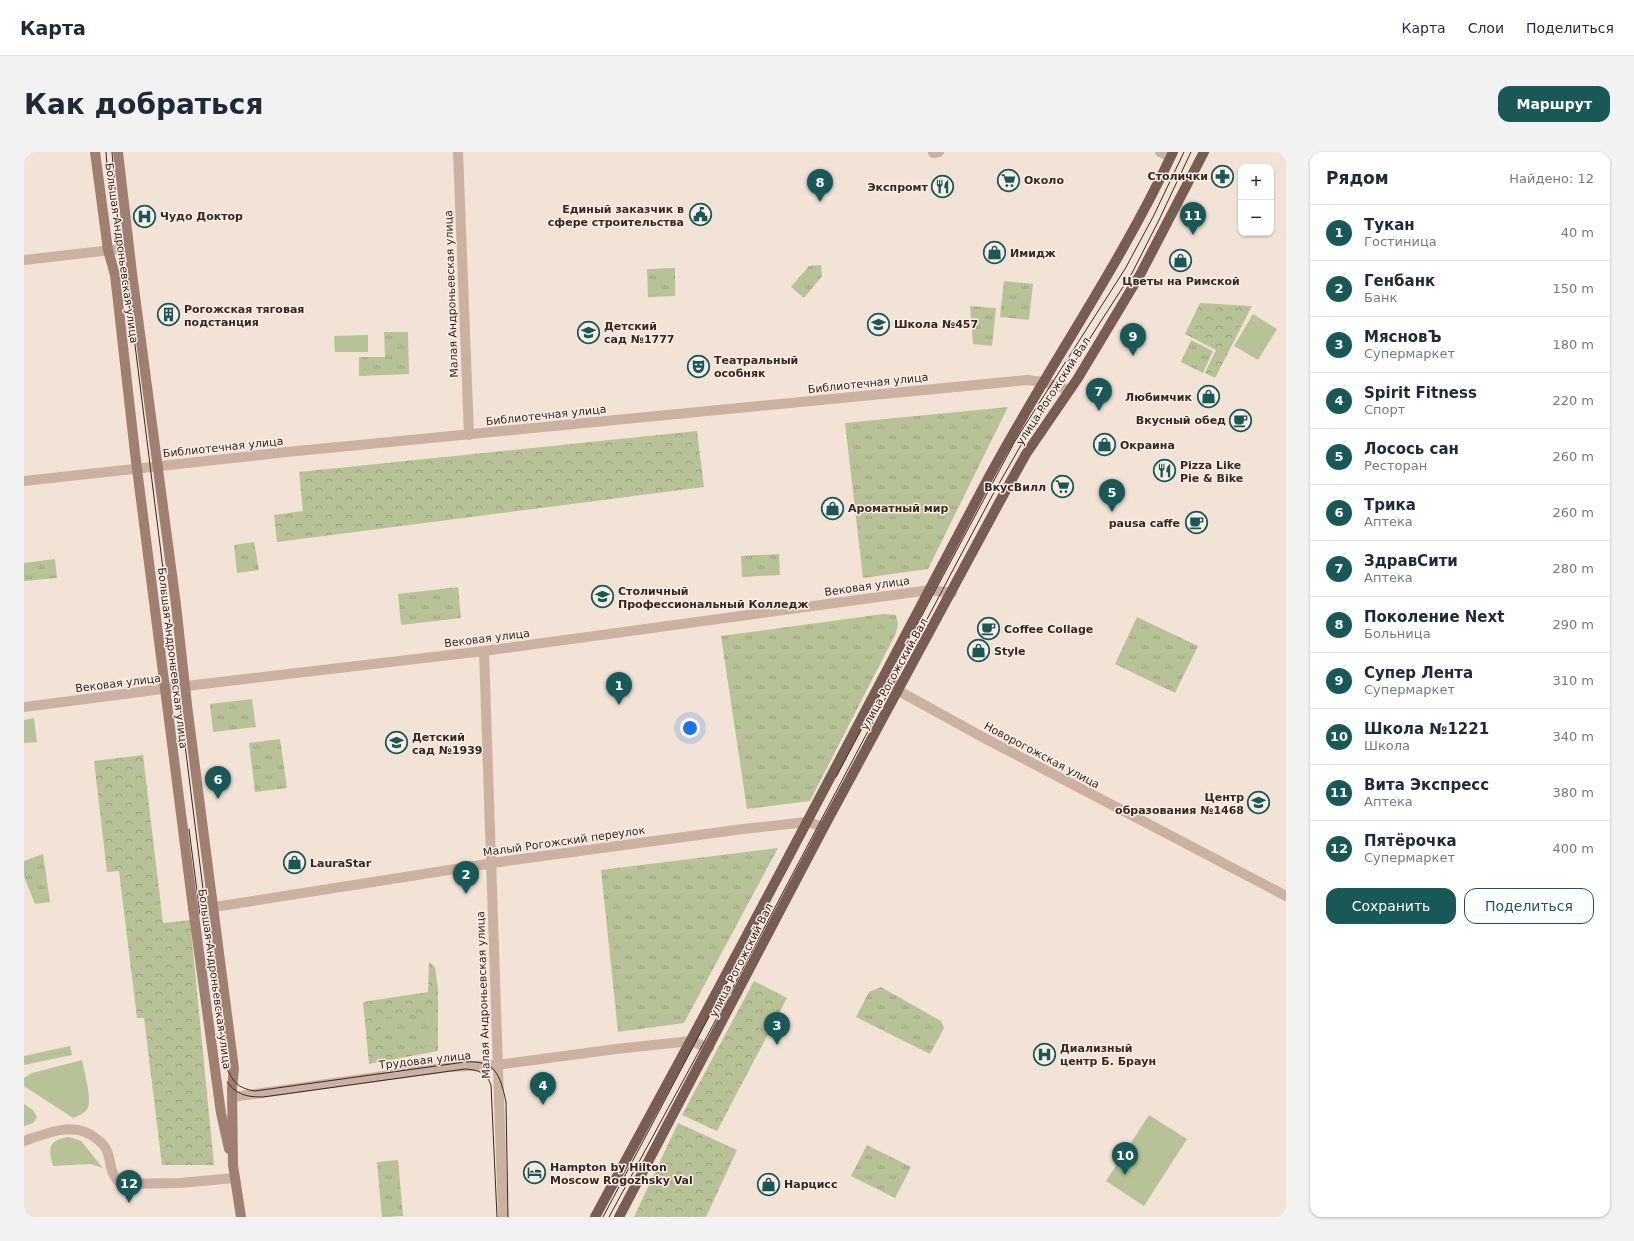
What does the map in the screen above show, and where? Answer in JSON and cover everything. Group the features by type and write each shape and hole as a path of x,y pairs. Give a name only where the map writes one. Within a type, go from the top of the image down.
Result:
{"main road":[{"name":"улица Рогожский Вал","path":"620,1217 824,827 1026,454 1069,390 1142,273 1204,152"},
{"name":"улица Рогожский Вал","path":"595,1217 691,1041 984,486 1042,382 1106,279 1142,215 1172,155"}],"street":[{"name":"Большая Андроньевская улица","path":"95,152 108,250 115,275 164,689 221,1113 233,1165 241,1217"},
{"name":"Большая Андроньевская улица","path":"118,152 129,248 186,686 212,906 234,1070 233,1165"},
{"name":"Малая Андроньевская улица","path":"458,152 469,435"},
{"path":"1160,152 1172,155"},
{"path":"24,260 129,248"},
{"name":"Библиотечная улица","path":"24,481 137,468 1019,380 1042,382 1069,390"},
{"name":"Вековая улица","path":"24,707 186,686 484,651 930,590 952,593"},
{"name":"Малая Андроньевская улица","path":"484,651 503,1217"},
{"path":"890,665 890,676 897,690"},
{"name":"Новорогожская улица","path":"897,690 988,740 1286,896"},
{"name":"Малый Рогожский переулок","path":"193,908 221,906 490,863 807,822 824,827"},
{"path":"691,1041 697,1042 709,1048"},
{"name":"Трудовая улица","path":"233,1097 448,1067 497,1065 616,1049 691,1041"},
{"path":"24,1141 63,1129 79,1129 93,1136 106,1147 113,1174 117,1181 122,1184 180,1183 235,1178"}],"green space":[{"path":"821,265 822,276 804,298 791,287 809,266"},
{"path":"675,268 675,296 648,297 647,269"},
{"path":"1004,281 1033,284 1029,320 1000,317"},
{"path":"1200,303 1252,306 1215,378 1205,373 1216,350 1185,334"},
{"path":"970,306 996,308 992,346 973,344"},
{"path":"1253,314 1277,329 1258,360 1234,346"},
{"path":"384,332 408,332 409,374 359,376 359,357 385,357"},
{"path":"368,335 368,352 335,352 334,336"},
{"path":"1191,340 1213,351 1203,373 1181,362"},
{"path":"1008,407 928,569 863,578 845,423"},
{"path":"697,431 704,487 277,542 274,515 303,511 299,472"},
{"path":"254,542 259,570 237,573 234,545"},
{"path":"779,554 780,575 742,577 741,556"},
{"path":"55,559 57,578 24,581 24,563"},
{"path":"458,587 461,618 401,625 398,594"},
{"path":"883,614 896,615 898,624 896,633 810,801 747,809 721,636"},
{"path":"1137,617 1198,646 1175,693 1115,664"},
{"path":"252,699 256,727 213,732 210,704"},
{"path":"34,718 37,742 24,743 24,720"},
{"path":"280,739 287,788 255,792 249,743"},
{"path":"143,755 163,923 190,920 214,1165 162,1165 144,1018 137,1018 119,871 107,872 94,761"},
{"path":"778,848 684,1023 618,1032 601,870"},
{"path":"43,854 50,902 35,904 24,877 24,861"},
{"path":"429,962 435,967 438,989 438,1051 369,1064 363,1002 428,992"},
{"path":"754,981 787,998 717,1131 682,1115"},
{"path":"881,987 941,1021 944,1028 930,1054 856,1017 869,992"},
{"path":"431,1013 434,1045 383,1051 380,1018"},
{"path":"70,1046 72,1055 24,1065 24,1056"},
{"path":"82,1060 89,1103 87,1110 73,1118 24,1086 24,1078 32,1073"},
{"path":"24,1104 33,1110 37,1117 33,1123 24,1126"},
{"path":"1149,1115 1187,1139 1144,1206 1106,1181"},
{"path":"678,1123 737,1150 706,1217 634,1217"},
{"path":"69,1137 81,1141 103,1168 90,1164 53,1166 50,1154 51,1146 57,1140"},
{"path":"867,1145 911,1167 895,1198 851,1176"},
{"path":"398,1160 403,1216 382,1217 377,1162"}],"tram line":[{"path":"106,152 108,178"},
{"path":"112,152 120,249 134,337 225,1065 230,1075 239,1086 255,1091 465,1062 475,1062 490,1067 499,1077 506,1102 508,1217"},
{"path":"912,634 1015,441 1125,269 1153,217 1184,152"},
{"path":"609,1217 703,1044 992,496 1021,445 1132,273 1191,152"},
{"path":"836,777 889,678"},
{"path":"189,829 200,914"},
{"path":"603,1217 759,922"},
{"path":"227,1082 235,1090 243,1094 263,1097 465,1069 481,1072 487,1077 491,1085 497,1217"}],"place":[{"name":"Столички","path":"1223,176"},
{"name":"Около","path":"1008,180"},
{"name":"Экспромт","path":"943,187"},
{"name":"Поколение Next","path":"820,202"},
{"name":"Единый заказчик в сфере строительства","path":"700,215"},
{"name":"Чудо Доктор","path":"144,216"},
{"name":"Вита Экспресс","path":"1193,235"},
{"name":"Имидж","path":"994,253"},
{"name":"Цветы на Римской","path":"1181,261"},
{"name":"Рогожская тяговая подстанция","path":"168,315"},
{"name":"Школа №457","path":"879,324"},
{"name":"Детский сад №1777","path":"588,332"},
{"name":"Супер Лента","path":"1133,356"},
{"name":"Театральный особняк","path":"698,366"},
{"name":"Любимчик","path":"1208,397"},
{"name":"ЗдравСити","path":"1099,411"},
{"name":"Вкусный обед","path":"1241,420"},
{"name":"Окраина","path":"1105,445"},
{"name":"Pizza Like Pie & Bike","path":"1164,471"},
{"name":"ВкусВилл","path":"1062,487"},
{"name":"Ароматный мир","path":"833,508"},
{"name":"Лосось сан","path":"1112,512"},
{"name":"pausa caffe","path":"1196,523"},
{"name":"Столичный Профессиональный Колледж","path":"603,597"},
{"name":"Coffee Collage","path":"988,629"},
{"name":"Style","path":"978,651"},
{"name":"Тукан","path":"619,705"},
{"name":"Детский сад №1939","path":"396,743"},
{"name":"Трика","path":"218,799"},
{"name":"Центр образования №1468","path":"1259,803"},
{"name":"LauraStar","path":"294,863"},
{"name":"Генбанк","path":"466,894"},
{"name":"МясновЪ","path":"777,1045"},
{"name":"Диализный центр Б. Браун","path":"1044,1054"},
{"name":"Spirit Fitness","path":"543,1105"},
{"name":"Hampton by Hilton Moscow Rogozhsky Val","path":"534,1173"},
{"name":"Школа №1221","path":"1125,1175"},
{"name":"Нарцисс","path":"768,1184"},
{"name":"Пятёрочка","path":"129,1203"}]}
